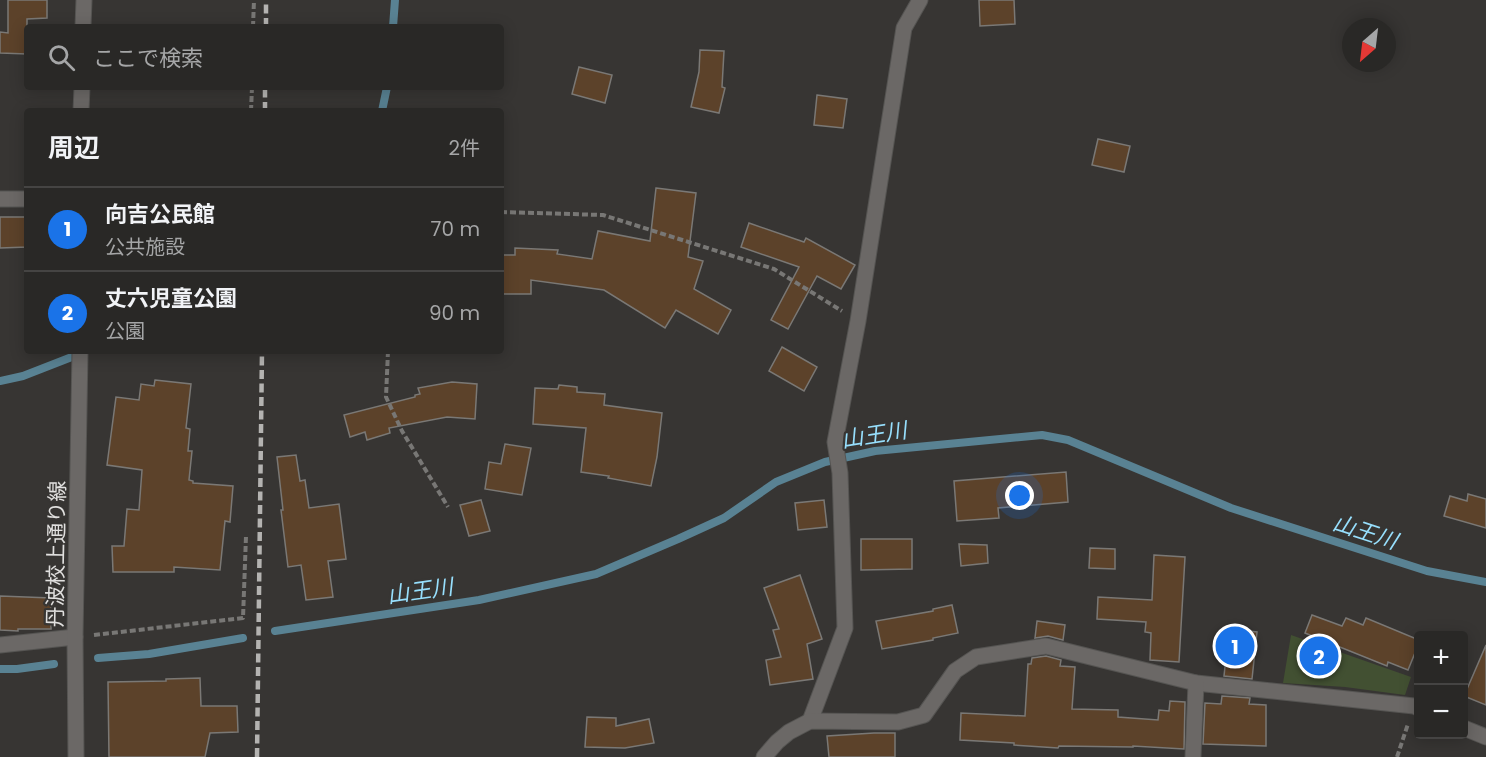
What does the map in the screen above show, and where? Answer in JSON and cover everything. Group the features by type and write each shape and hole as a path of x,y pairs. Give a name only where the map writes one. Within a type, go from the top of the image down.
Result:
{"street":[{"path":"83,24 84,0"},
{"path":"810,721 845,628 840,473 836,442 858,321 904,28 920,0"},
{"path":"81,108 82,90"},
{"path":"0,198 24,199"},
{"name":"丹波校上通り線","path":"76,757 75,637 80,356"},
{"path":"0,645 75,637"},
{"path":"764,757 789,732 810,721 898,722 924,715 955,671 976,657 1046,646 1196,682 1414,707"},
{"path":"1193,757 1196,682"},
{"path":"1468,730 1486,737"}],"path":[{"path":"253,24 254,0"},
{"path":"251,108 252,90"},
{"path":"504,212 603,215 774,269 858,321"},
{"path":"388,354 386,398 402,431 448,507"},
{"path":"75,637 243,618 246,536"},
{"path":"1397,757 1414,712"}],"green space":[{"path":"1291,635 1411,677 1405,695 1345,687 1283,683"}],"building":[{"path":"8,0 47,0 47,18 27,19 27,24 24,24 24,54 0,53 0,32 8,33"},
{"path":"979,0 1014,0 1015,24 980,26"},
{"path":"700,50 724,51 722,87 725,88 719,113 691,107 699,72"},
{"path":"579,67 612,75 605,103 572,94"},
{"path":"817,95 847,99 843,128 814,125"},
{"path":"1098,139 1130,146 1124,172 1092,165"},
{"path":"656,188 696,193 688,257 703,261 694,289 731,310 718,334 676,310 665,328 604,290 531,280 531,294 504,294 504,255 515,255 515,248 558,250 557,254 592,259 598,231 650,241"},
{"path":"0,217 24,217 24,247 0,248"},
{"path":"749,223 804,242 806,238 855,265 841,289 817,276 788,329 771,320 799,267 741,247"},
{"path":"782,347 817,367 804,391 769,371"},
{"path":"155,380 191,384 186,428 190,429 188,451 192,451 189,480 193,483 233,486 230,522 225,521 220,570 174,567 174,572 113,572 112,546 124,546 127,509 139,510 142,470 107,465 116,397 139,400 141,384 154,386"},
{"path":"452,382 477,384 475,419 447,417 389,428 390,433 367,440 365,432 350,437 344,415 415,397 420,394 418,388"},
{"path":"559,385 577,387 577,392 605,394 604,405 662,413 651,486 581,472 586,428 533,424 535,388 558,389"},
{"path":"505,444 531,448 522,495 485,489 489,462 501,464"},
{"path":"296,455 300,481 305,480 309,508 339,504 346,559 328,561 333,597 306,600 301,565 288,567 277,457"},
{"path":"1066,472 1068,502 998,508 999,518 957,521 954,481"},
{"path":"1468,494 1486,499 1486,528 1444,516 1450,496 1467,501"},
{"path":"481,500 490,531 469,536 460,505"},
{"path":"824,500 827,527 798,530 795,503"},
{"path":"861,539 912,539 912,569 861,570"},
{"path":"959,544 987,545 988,563 961,566"},
{"path":"1090,548 1115,549 1115,569 1089,568"},
{"path":"1154,555 1185,557 1179,662 1150,660 1151,633 1145,632 1146,622 1097,619 1098,597 1152,600"},
{"path":"800,575 822,639 807,644 813,679 770,685 766,660 781,657 773,630 779,629 764,588"},
{"path":"0,596 51,598 51,629 0,630"},
{"path":"952,605 958,633 882,649 876,621 933,611 933,609"},
{"path":"1312,615 1342,626 1346,618 1363,625 1366,618 1414,638 1414,655 1408,670 1388,662 1387,666 1305,633"},
{"path":"1037,621 1065,625 1063,640 1048,636 1035,638"},
{"path":"1229,629 1257,632 1252,679 1224,676"},
{"path":"1486,645 1486,705 1468,698 1468,687"},
{"path":"1046,656 1061,660 1060,666 1075,667 1072,709 1118,710 1118,717 1158,720 1159,710 1169,711 1170,701 1185,702 1184,749 1133,746 1059,746 1058,748 960,740 961,713 1025,716 1028,664 1031,664 1032,658"},
{"path":"200,678 201,706 237,706 238,732 210,733 205,757 109,757 108,682"},
{"path":"1222,696 1250,698 1249,704 1266,705 1266,746 1203,744 1205,703 1221,704"},
{"path":"587,717 616,718 616,726 649,719 654,743 625,748 585,747"},
{"path":"895,733 895,757 829,757 827,736"}],"waterway":[{"path":"393,24 395,0"},
{"path":"383,108 386,90"},
{"path":"0,381 23,376 79,354"},
{"name":"山王川","path":"275,631 479,600 596,574 724,518 776,482 825,462 875,451 1042,435 1068,440 1231,508 1427,571 1486,582"},
{"name":"山王川","path":"98,658 149,654 243,638"},
{"name":"山王川","path":"0,669 54,664"}],"railway":[{"path":"266,0 266,24"},
{"path":"265,90 265,108"},
{"path":"257,757 262,354"}],"place":[{"name":"向吉公民館","path":"1235,646"},
{"name":"丈六児童公園","path":"1319,656"}]}
